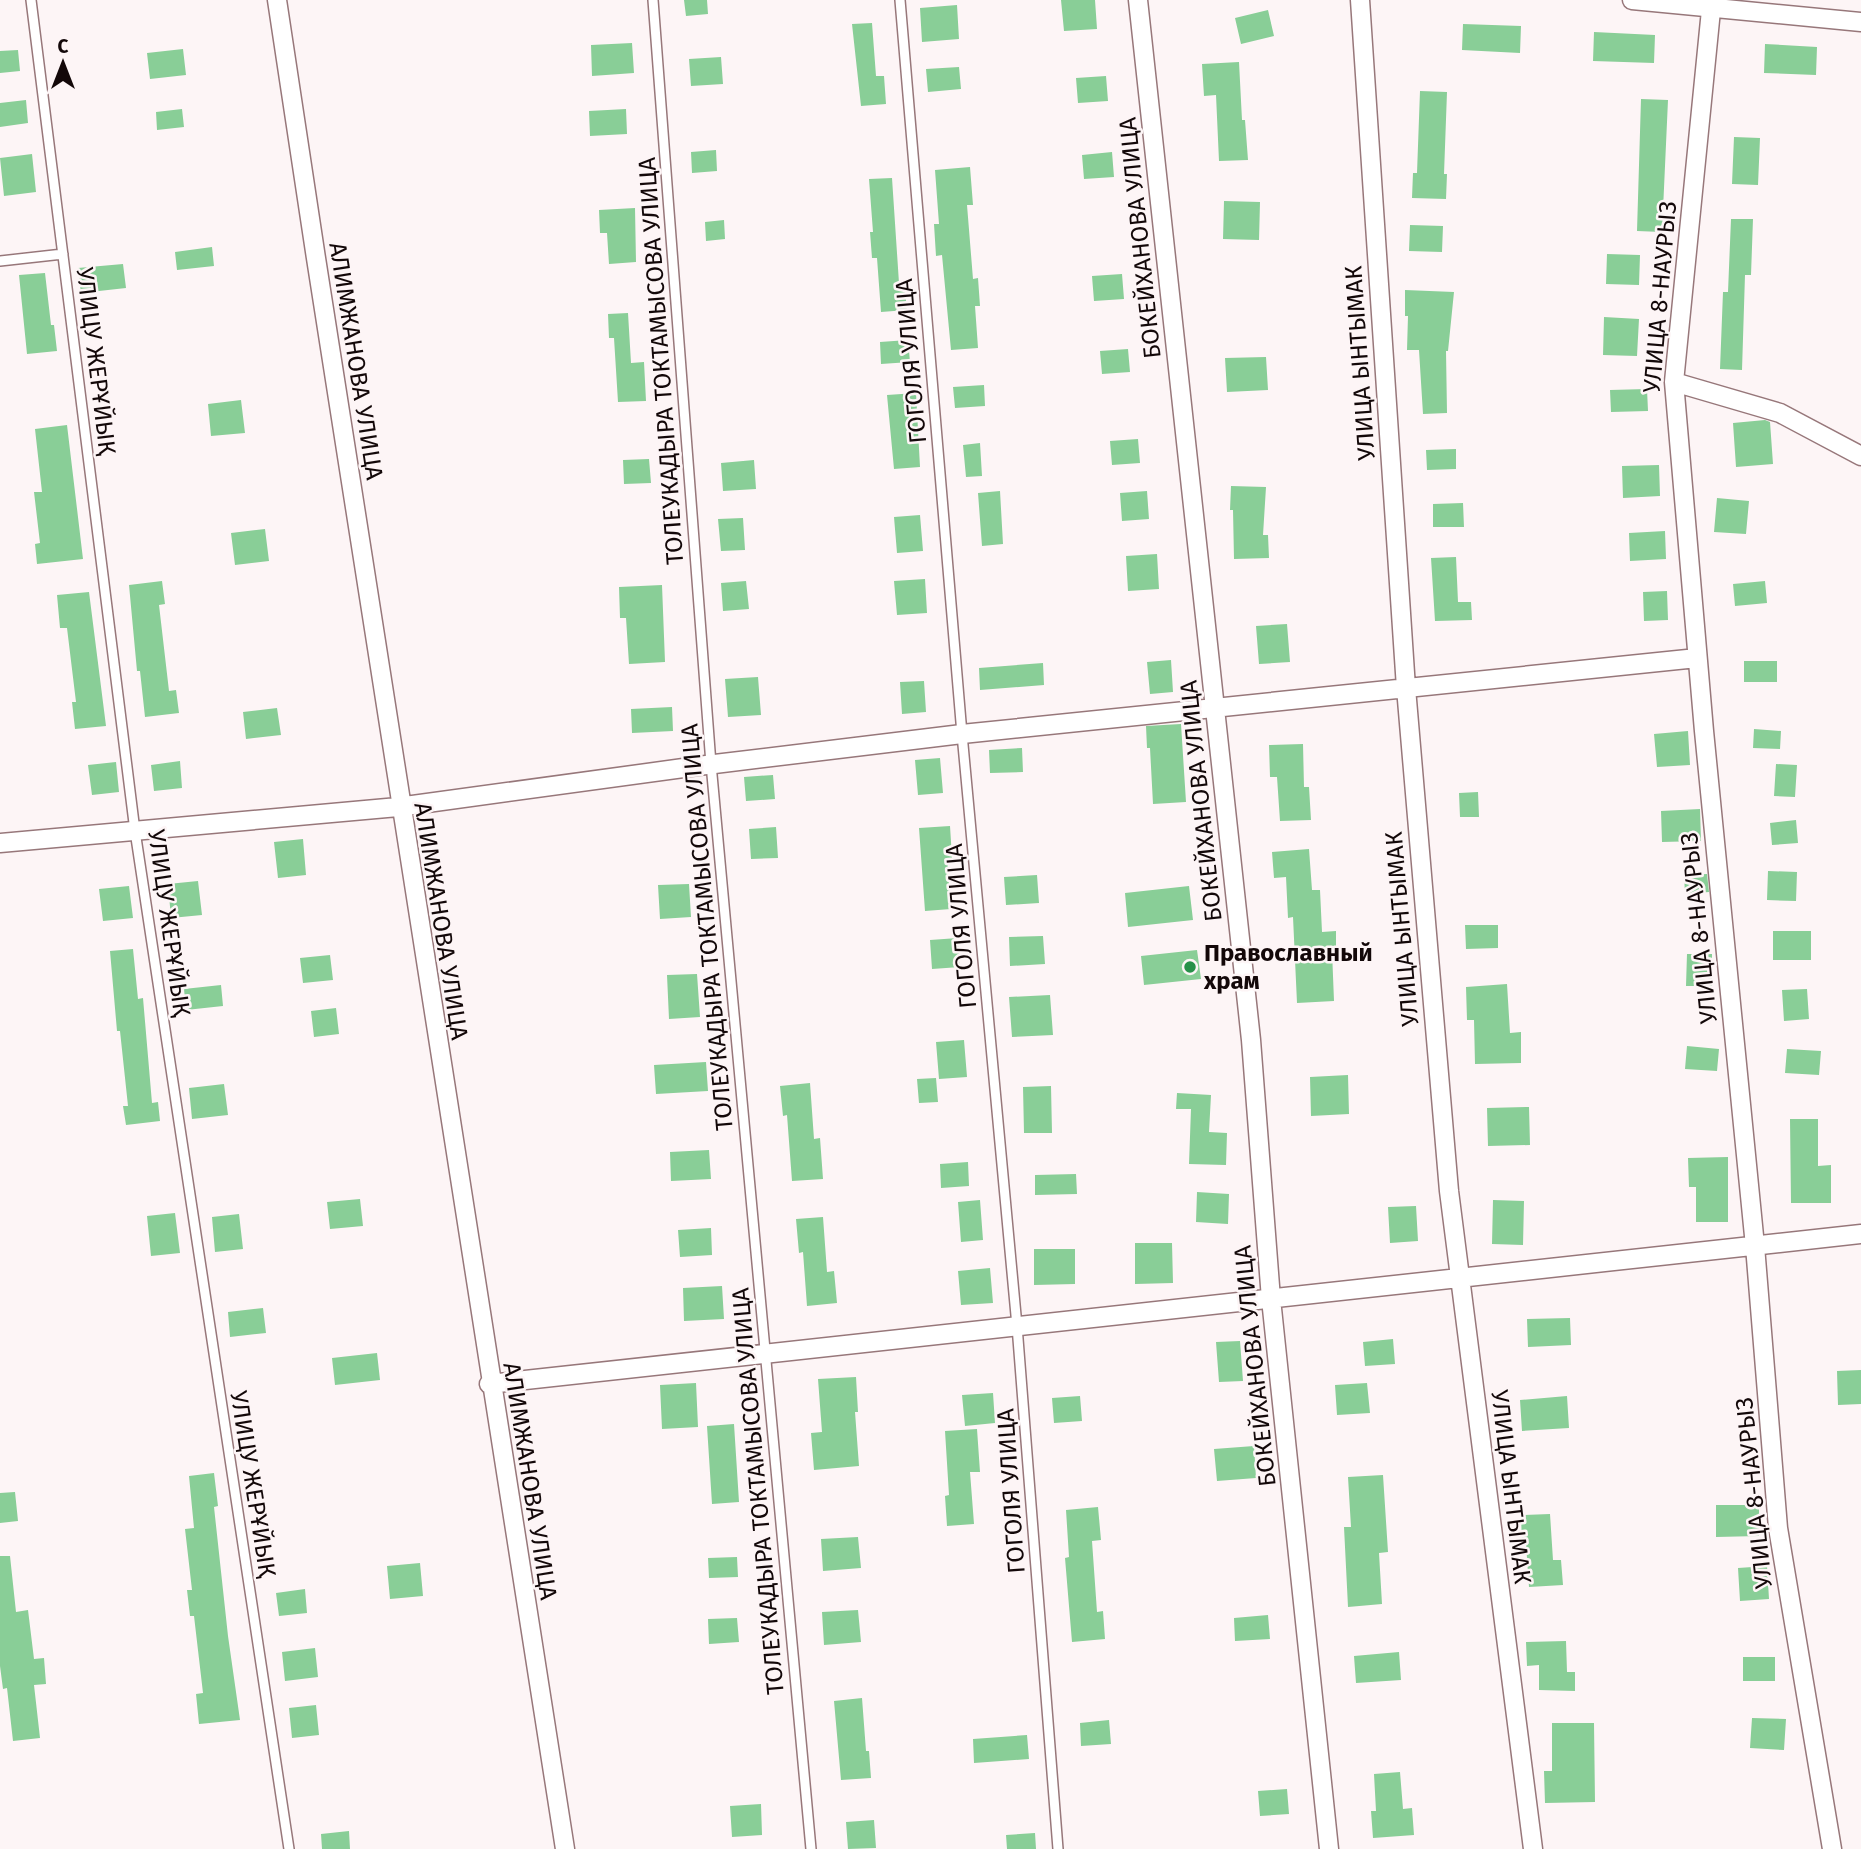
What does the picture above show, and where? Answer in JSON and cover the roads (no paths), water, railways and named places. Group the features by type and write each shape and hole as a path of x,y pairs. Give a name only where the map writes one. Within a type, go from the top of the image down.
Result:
{"street":[{"name":"АЛИМЖАНОВА УЛИЦА","path":"277,0 398,807 565,1849"},
{"name":"БОКЕЙХАНОВА УЛИЦА","path":"1138,0 1251,1040 1271,1299 1329,1849"},
{"name":"УЛИЦА ЫНТЫМАК","path":"1360,0 1406,688 1449,1191 1533,1849"},
{"path":"1632,0 1711,4 1861,22"},
{"name":"УЛИЦА 8-НАУРЫЗ","path":"1711,4 1674,382 1697,658 1755,1246 1779,1528 1832,1849"},
{"path":"1674,382 1780,414 1861,456"},
{"path":"0,844 398,807 711,764 962,734 1697,658"},
{"path":"489,1384 1861,1234"}],"lane":[{"name":"УЛИЦУ ЖЕРҰЙЫҚ","path":"32,0 135,831 289,1849"},
{"name":"ТОЛЕУКАДЫРА ТОКТАМЫСОВА УЛИЦА","path":"653,0 711,764 811,1849"},
{"name":"ГОГОЛЯ УЛИЦА","path":"900,0 962,734 1017,1326 1058,1849"},
{"path":"0,261 63,254"}],"place":[{"name":"Православный храм","path":"1190,967"}]}
